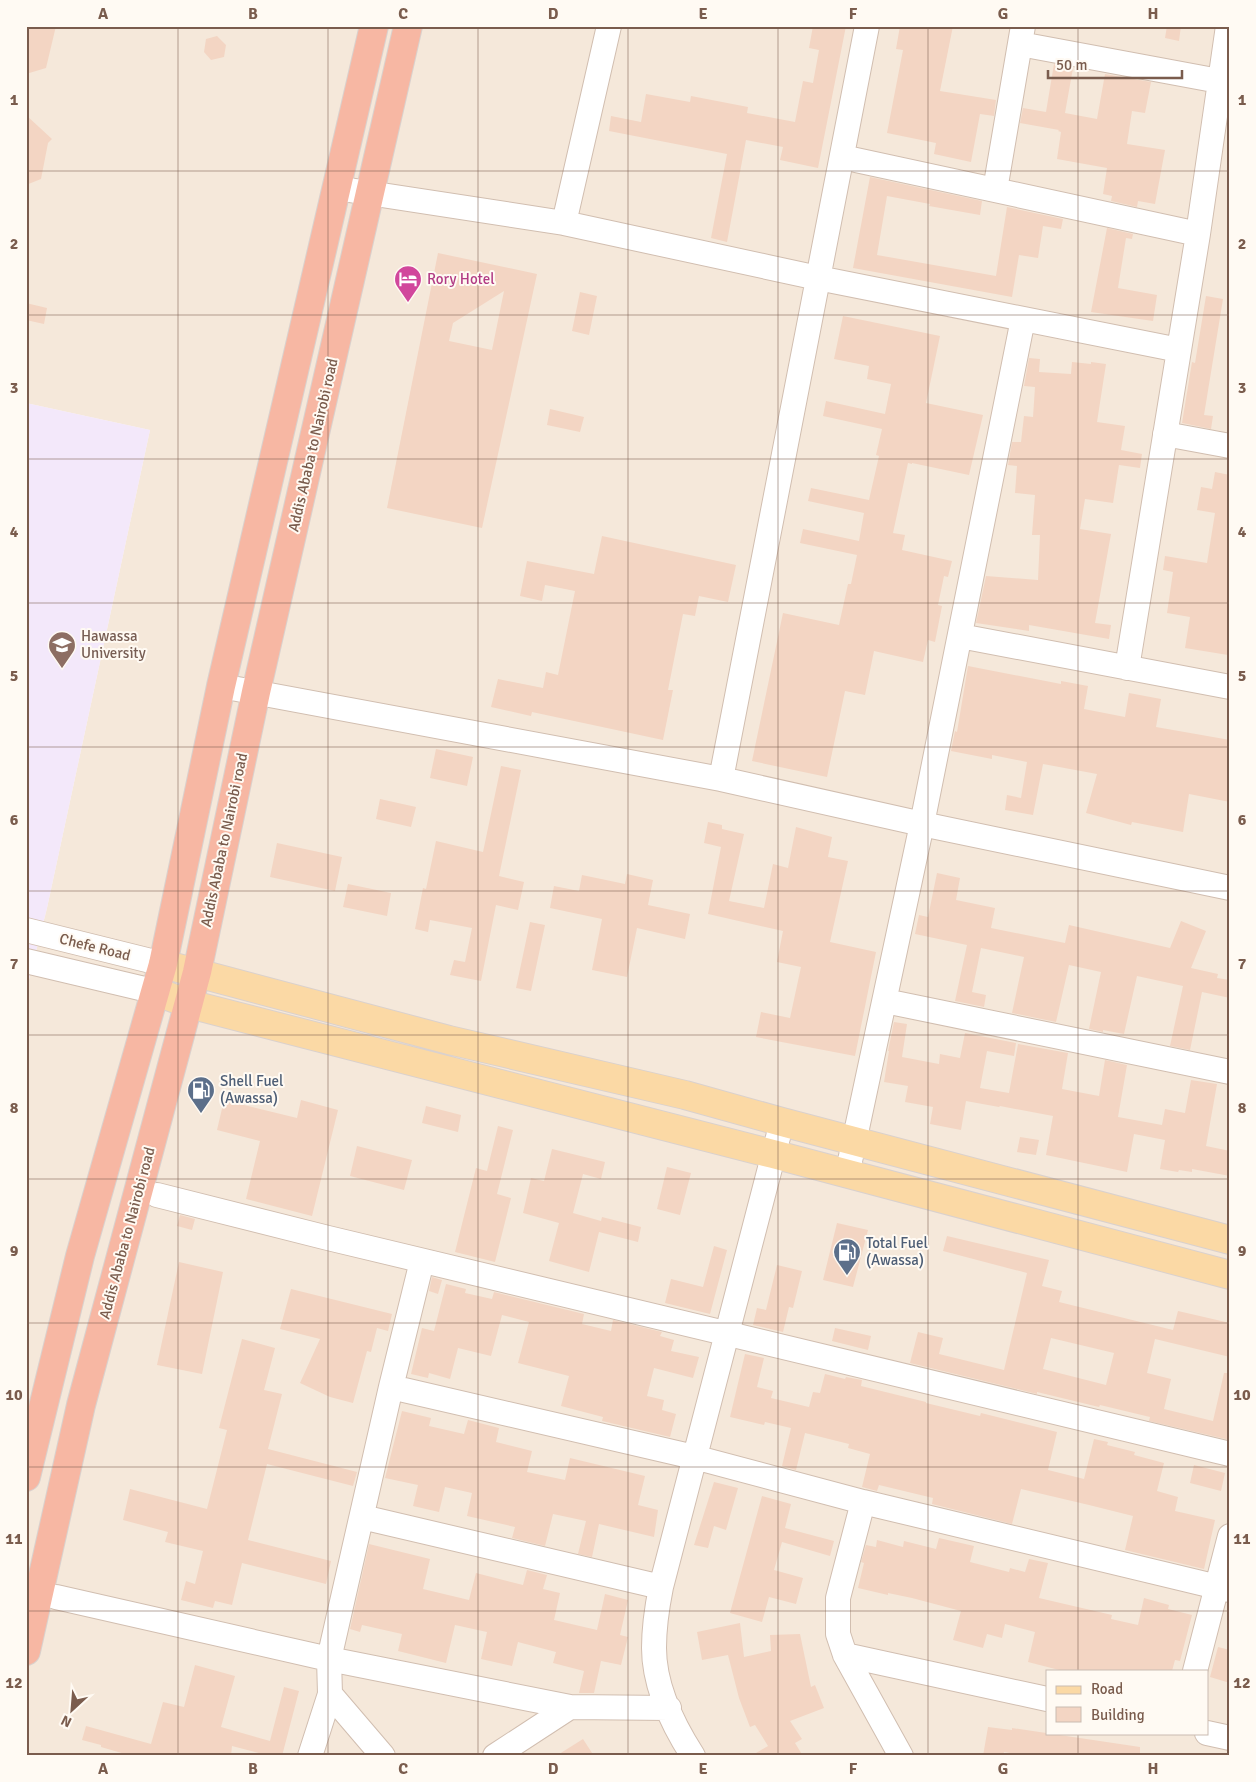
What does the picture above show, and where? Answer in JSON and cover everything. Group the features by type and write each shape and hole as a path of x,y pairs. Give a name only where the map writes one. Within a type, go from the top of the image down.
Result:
{"highway":[{"path":"26,1477 80,1256 163,964 221,686 374,26"},
{"name":"Addis Ababa to Nairobi road","path":"26,1651 81,1405 189,1004 256,692 408,26"}],"main road":[{"path":"163,964 449,1040 685,1095 1230,1240"},
{"path":"156,992 189,1004 773,1154 1230,1276"}],"street":[{"path":"564,224 609,26"},
{"path":"721,779 867,26"},
{"path":"995,190 1021,35 1219,81"},
{"path":"1127,668 1198,234 1219,81 1228,36"},
{"path":"842,157 1198,234"},
{"path":"336,188 564,224 818,278 1178,350"},
{"path":"847,1175 922,824 1023,319"},
{"path":"1165,434 1230,446"},
{"path":"960,636 1230,687"},
{"path":"221,686 721,779 922,824 1230,888"},
{"name":"Chefe Road","path":"26,930 163,964"},
{"name":"Chefe Road","path":"26,961 156,992"},
{"path":"885,1001 1230,1072"},
{"path":"693,1756 669,1708 658,1679 654,1649 656,1618 661,1587 694,1457 728,1334 782,1122"},
{"path":"157,1195 1230,1454"},
{"path":"310,1756 330,1694 329,1659 422,1260"},
{"path":"391,1387 694,1457 863,1502 1223,1588"},
{"path":"863,1502 838,1598 838,1634 845,1655 901,1756"},
{"path":"362,1517 661,1587"},
{"path":"1195,1670 1223,1588 1230,1536"},
{"path":"56,1597 329,1659 570,1707 669,1708"},
{"path":"845,1655 1046,1698"},
{"path":"330,1694 383,1756"},
{"path":"496,1756 570,1707"},
{"path":"1208,1733 1230,1738"}],"shaded area":[{"path":"26,26 1230,26 1230,1756 26,1756 26,991 47,908 150,430 26,403"},
{"name":"Hawassa University","path":"26,403 150,430 47,908 26,991"}],"building":[{"path":"26,26 56,26 46,68 26,74"},
{"path":"813,26 846,26 818,168 780,160 783,147 746,140 727,242 711,238 727,154 609,131 611,116 641,122 646,94 690,102 691,96 748,107 747,113 795,122 803,81 813,83 819,50 809,48"},
{"path":"900,26 953,26 940,91 996,100 994,116 980,114 971,162 934,154 936,143 887,133 903,50 896,49"},
{"path":"1167,26 1181,26 1179,41 1165,38"},
{"path":"217,36 226,45 224,57 211,60 204,52 206,39"},
{"path":"1054,64 1073,68 1065,113 1097,119 1105,74 1151,82 1145,113 1132,111 1127,144 1165,150 1155,204 1138,201 1137,207 1111,201 1112,196 1103,194 1107,168 1057,159 1061,132 1059,130 1020,123 1023,108 1046,112"},
{"path":"26,115 52,139 48,143 41,179 26,185"},
{"path":"870,177 982,201 980,215 887,196 877,255 996,276 1007,207 1063,219 1061,229 1043,226 1038,258 1019,255 1012,297 853,268"},
{"path":"1107,228 1133,234 1132,239 1126,238 1118,288 1157,295 1153,321 1091,312"},
{"path":"438,253 537,274 482,528 387,508","holes":["504,291 492,350 449,341 453,323"]},
{"path":"580,292 597,296 589,335 572,331"},
{"path":"1206,296 1223,299 1204,415 1213,416 1211,429 1182,423 1192,362 1195,363"},
{"path":"26,303 47,308 44,324 26,320"},
{"path":"843,316 940,336 926,403 983,415 969,475 908,463 893,533 905,535 902,550 952,561 948,577 944,576 938,605 942,606 935,642 928,640 923,662 874,651 865,695 845,691 827,777 752,761 783,613 839,625 848,584 851,584 857,555 800,543 803,529 859,541 864,513 808,501 811,488 869,500 879,456 876,455 882,429 823,416 826,401 885,414 891,384 867,379 869,366 834,359"},
{"path":"1029,358 1040,359 1039,372 1071,374 1072,362 1106,364 1097,422 1125,426 1121,450 1142,454 1140,468 1119,465 1113,503 1085,499 1080,529 1111,534 1095,623 1111,625 1109,639 1029,625 1029,631 976,623 986,576 1038,580 1040,535 1032,535 1035,495 1015,493 1017,466 1008,465 1012,442 1021,442 1024,416 1033,417 1035,387 1024,386"},
{"path":"550,409 584,417 580,432 547,425"},
{"path":"1215,472 1230,475 1230,614 1227,627 1230,628 1230,646 1228,655 1185,648 1190,617 1167,613 1173,572 1163,570 1165,556 1207,563 1215,513 1197,510 1201,487 1212,489"},
{"path":"602,536 736,565 728,602 699,596 695,616 683,614 668,690 673,690 663,740 532,712 531,716 491,707 498,679 543,688 546,672 558,675 575,591 545,585 542,601 520,596 527,561 594,574"},
{"path":"968,666 1061,684 1061,681 1088,686 1084,709 1125,717 1129,693 1161,699 1156,727 1230,740 1230,802 1189,794 1183,832 1132,822 1131,825 1086,813 1097,774 1043,764 1033,815 1005,810 1007,795 1021,798 1027,762 992,755 992,759 951,751 955,731 957,732"},
{"path":"436,749 473,757 467,786 430,778"},
{"path":"501,766 521,770 499,876 524,882 518,910 496,905 481,981 450,975 454,960 465,962 472,928 430,920 428,932 415,929 423,888 426,889 436,841 483,852"},
{"path":"380,799 416,807 411,827 376,819"},
{"path":"708,822 722,825 722,829 744,834 729,901 764,908 773,864 788,868 796,827 832,837 828,857 848,861 830,942 876,952 855,1056 756,1037 761,1012 790,1018 801,967 777,962 783,931 708,914 721,847 704,843"},
{"path":"277,843 342,857 335,891 270,877"},
{"path":"937,873 960,878 956,900 995,908 991,928 1065,943 1069,925 1170,948 1181,921 1206,931 1191,968 1218,974 1217,978 1230,980 1230,998 1202,992 1190,1050 1170,1046 1183,986 1137,976 1124,1034 1103,1030 1103,1032 1089,1029 1101,972 1069,965 1056,1022 1012,1013 1024,957 981,948 972,992 986,995 984,1007 955,1001 967,945 915,934 919,915 928,917"},
{"path":"627,874 653,880 648,905 690,914 685,939 637,928 627,977 592,970 602,919 550,908 554,886 579,891 582,875 625,884"},
{"path":"348,884 391,893 387,916 343,907"},
{"path":"530,922 545,925 531,991 516,988"},
{"path":"894,1022 907,1024 902,1057 939,1064 940,1054 960,1058 965,1033 1016,1043 1014,1056 987,1051 980,1088 1009,1093 1018,1044 1068,1053 1062,1089 1099,1096 1105,1060 1127,1065 1118,1117 1162,1125 1165,1109 1185,1113 1191,1080 1217,1084 1206,1146 1230,1151 1230,1176 1192,1169 1192,1172 1179,1170 1178,1172 1160,1169 1165,1140 1134,1134 1127,1172 1046,1155 1053,1116 1000,1106 966,1101 961,1130 930,1124 933,1107 905,1102 908,1086 884,1082"},
{"path":"224,1100 297,1118 301,1100 338,1110 312,1216 246,1199 260,1141 217,1130"},
{"path":"426,1106 461,1115 458,1132 422,1123"},
{"path":"498,1126 513,1130 497,1194 511,1198 495,1262 455,1252 476,1168 487,1171"},
{"path":"1020,1137 1039,1140 1036,1155 1017,1152"},
{"path":"357,1146 412,1160 404,1190 350,1176"},
{"path":"552,1149 605,1162 601,1179 583,1174 573,1213 601,1221 602,1217 641,1227 638,1242 599,1232 589,1272 549,1261 559,1223 523,1213 531,1178 544,1181"},
{"path":"667,1167 691,1173 680,1215 657,1209"},
{"path":"180,1215 195,1219 192,1230 177,1226"},
{"path":"837,1223 868,1230 853,1287 823,1280"},
{"path":"947,1236 1049,1260 1042,1286 1062,1291 1059,1302 1173,1330 1178,1311 1230,1323 1230,1357 1155,1339 1147,1373 1171,1379 1164,1409 1213,1421 1224,1373 1230,1373 1230,1440 1149,1421 1150,1417 1037,1392 1037,1394 910,1363 918,1332 943,1338 939,1354 1004,1370 1027,1273 943,1251","holes":["1051,1338 1114,1353 1106,1385 1043,1369"]},
{"path":"714,1246 727,1250 710,1314 665,1303 671,1279 703,1287"},
{"path":"179,1262 223,1272 202,1374 157,1365"},
{"path":"777,1265 802,1271 793,1308 789,1307 783,1332 753,1325 757,1308 766,1310"},
{"path":"432,1277 442,1280 438,1294 429,1291"},
{"path":"446,1284 466,1289 465,1293 492,1299 494,1292 584,1314 582,1324 611,1331 613,1320 662,1332 660,1336 674,1340 671,1351 699,1357 693,1378 654,1368 647,1396 664,1400 662,1410 676,1414 670,1437 602,1421 603,1417 561,1406 569,1376 518,1363 529,1322 502,1315 491,1356 458,1348 450,1379 429,1373 428,1378 411,1374 422,1328 434,1331"},
{"path":"291,1289 392,1314 388,1331 377,1328 371,1352 367,1351 353,1403 330,1397 300,1383 320,1339 280,1329"},
{"path":"835,1328 871,1336 868,1350 832,1341"},
{"path":"242,1339 275,1348 264,1390 282,1394 268,1449 357,1472 353,1486 267,1464 248,1540 331,1561 326,1584 242,1563 232,1605 215,1601 213,1608 181,1600 186,1581 195,1584 203,1551 165,1542 168,1532 123,1520 130,1489 207,1509 227,1430 219,1428"},
{"path":"745,1354 764,1358 757,1387 773,1391 771,1398 809,1407 813,1392 820,1393 825,1374 845,1379 846,1377 862,1380 861,1386 926,1403 980,1416 981,1413 1057,1432 1048,1470 1084,1479 1094,1439 1108,1442 1107,1445 1135,1452 1134,1455 1164,1463 1157,1491 1178,1497 1175,1511 1215,1520 1204,1569 1125,1550 1133,1516 1089,1505 1021,1489 1012,1524 932,1504 933,1498 879,1485 877,1491 862,1487 870,1454 848,1448 849,1444 805,1433 796,1470 782,1466 791,1428 765,1422 764,1425 730,1417"},
{"path":"402,1411 431,1418 429,1426 464,1434 468,1420 499,1428 496,1442 532,1451 527,1472 565,1480 570,1458 645,1476 638,1505 658,1510 654,1537 599,1524 592,1557 578,1554 586,1521 553,1514 545,1546 512,1538 515,1527 467,1516 472,1493 445,1487 439,1512 413,1506 418,1485 385,1478"},
{"path":"1194,1465 1225,1473 1221,1491 1190,1483"},
{"path":"714,1482 738,1488 726,1530 714,1526 708,1548 694,1545"},
{"path":"762,1496 791,1504 785,1528 834,1541 830,1556 782,1542 774,1570 803,1578 796,1604 769,1597 762,1622 730,1613"},
{"path":"939,1538 974,1546 970,1562 1009,1572 1010,1568 1025,1572 1029,1559 1048,1563 1039,1598 1112,1615 1111,1619 1138,1625 1144,1598 1169,1605 1168,1609 1192,1615 1180,1661 1175,1660 1172,1670 1059,1670 1028,1662 1035,1632 1005,1624 1002,1638 987,1634 983,1648 953,1640 961,1611 912,1598 858,1588 864,1563 861,1562 866,1545 876,1547 877,1540 903,1547 904,1541 936,1549"},
{"path":"369,1544 430,1559 423,1589 469,1600 476,1573 523,1585 527,1570 547,1575 543,1589 560,1593 554,1620 597,1630 605,1594 628,1600 620,1635 628,1637 621,1665 601,1661 594,1693 579,1693 584,1671 553,1663 556,1652 518,1642 512,1666 481,1659 487,1632 455,1625 446,1663 398,1651 402,1634 362,1625 360,1632 350,1629"},
{"path":"740,1623 744,1657 771,1651 770,1635 800,1634 811,1687 815,1685 824,1708 790,1721 802,1739 795,1743 803,1756 751,1756 768,1746 755,1725 750,1727 739,1698 728,1655 702,1660 697,1632"},
{"path":"1218,1647 1230,1650 1230,1683 1210,1677"},
{"path":"195,1665 235,1676 221,1727 270,1741 284,1687 299,1691 282,1756 270,1756 232,1746 231,1756 132,1756 82,1740 86,1726 151,1744 163,1702 184,1707"},
{"path":"988,1727 1012,1730 1012,1728 1140,1747 1140,1756 1030,1756 1004,1752 1003,1756 983,1756"},
{"path":"583,1739 594,1756 556,1756"}],"place":[{"name":"Rory Hotel","path":"408,303"},
{"name":"Hawassa University","path":"62,669"},
{"name":"Shell Fuel (Awassa)","path":"201,1114"},
{"name":"Total Fuel (Awassa)","path":"847,1276"}]}
